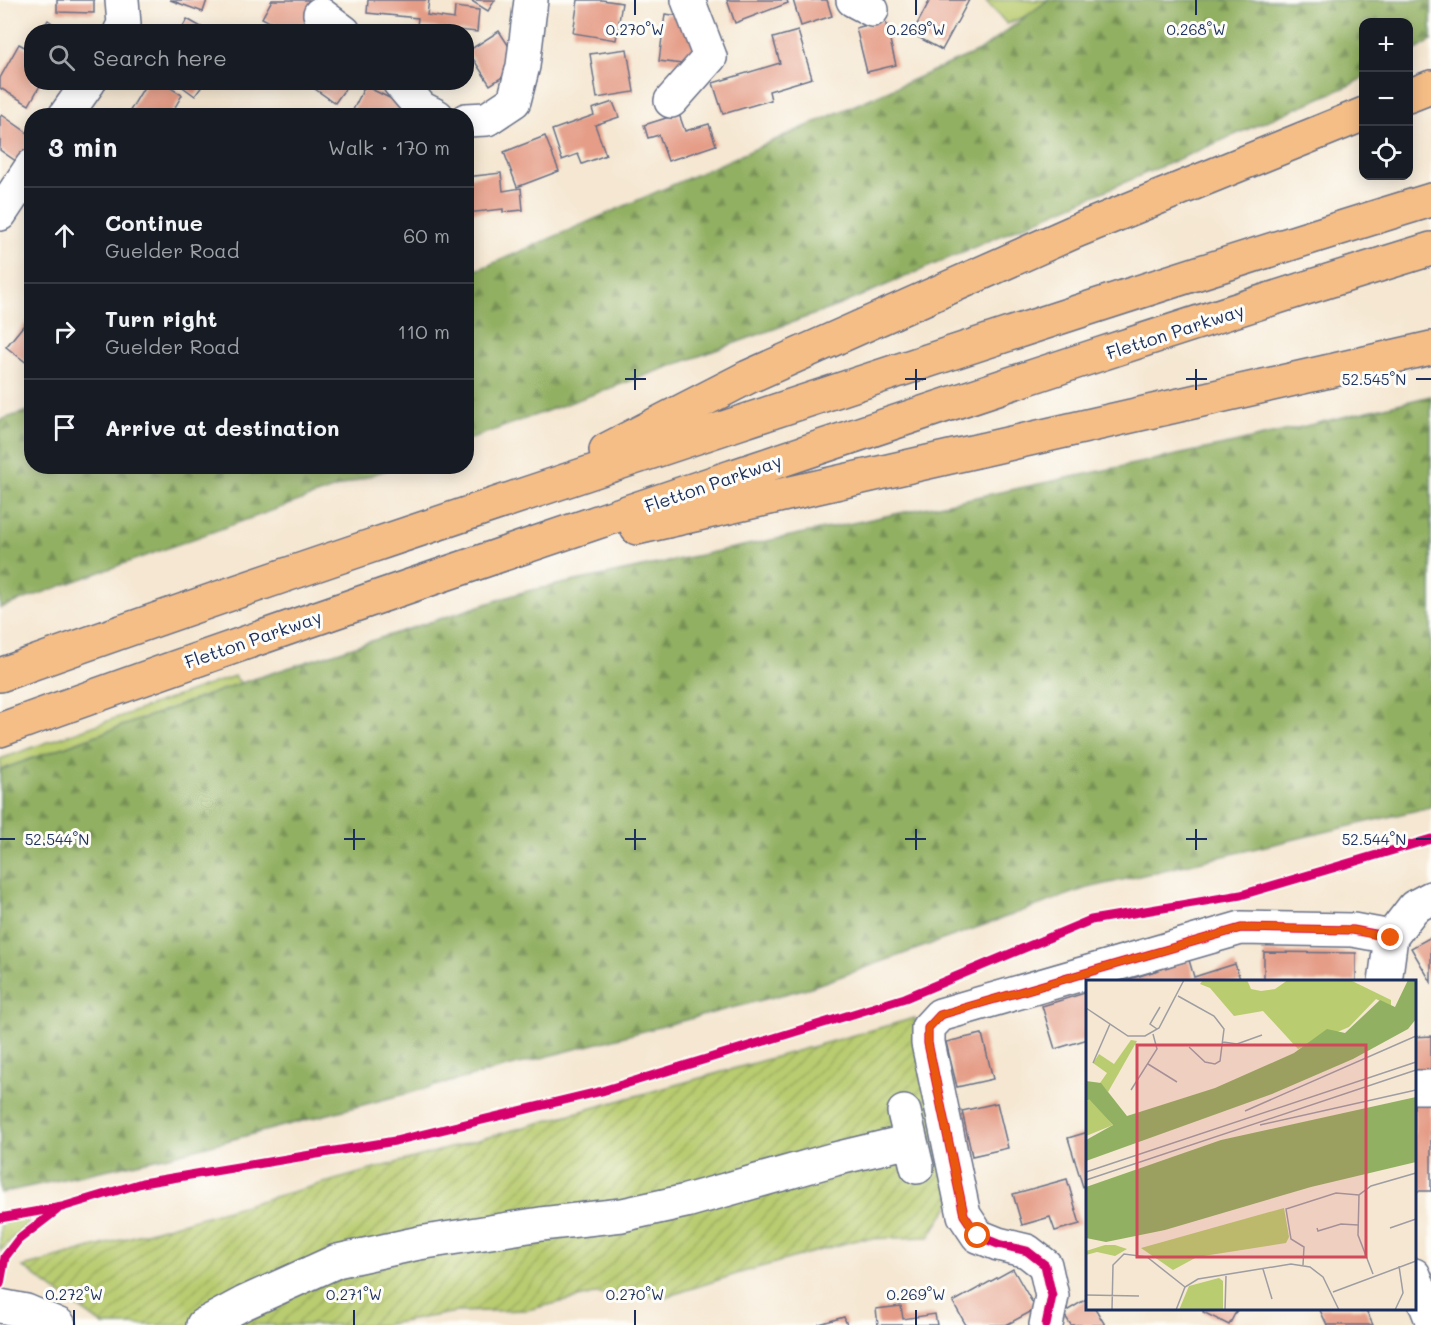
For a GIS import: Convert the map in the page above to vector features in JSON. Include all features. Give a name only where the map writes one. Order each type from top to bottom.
[{"type":"highway","points":[[1413,94],[1431,87]]},
{"type":"highway","points":[[514,498],[748,376],[1076,231],[1359,116]]},
{"type":"highway","points":[[0,675],[174,613],[514,498],[952,353],[1431,200]]},
{"type":"highway","name":"Fletton Parkway","points":[[0,730],[443,573],[962,399],[1431,249]]},
{"type":"highway","points":[[443,573],[1431,348]]},
{"type":"street","points":[[122,0],[124,24]]},
{"type":"street","points":[[474,120],[488,119],[514,100],[523,66],[531,0]]},
{"type":"street","points":[[671,101],[710,57],[688,0]]},
{"type":"street","points":[[71,108],[83,90]]},
{"type":"street","points":[[406,90],[421,108]]},
{"type":"street","points":[[0,214],[24,178]]},
{"type":"street","points":[[1385,980],[1391,938],[1414,907],[1431,898]]},
{"type":"street","points":[[1046,1325],[1052,1296],[1045,1265],[1027,1251],[978,1236],[964,1215],[928,1043],[928,1028],[940,1015],[1241,928],[1353,930],[1391,938]]},
{"type":"street","points":[[1416,1086],[1431,1087]]},
{"type":"street","points":[[203,1325],[244,1303],[337,1261],[419,1243],[541,1224],[622,1215],[686,1201],[910,1140]]},
{"type":"street","points":[[1416,1280],[1431,1318]]},
{"type":"street","points":[[0,1306],[26,1311],[59,1325]]},
{"type":"green space","points":[[985,0],[1065,0],[1007,24]]},
{"type":"green space","points":[[1048,0],[1431,0],[1431,41],[1413,52],[1413,18],[1359,18],[1359,80],[1348,86],[840,305],[474,437],[474,271],[981,50]]},
{"type":"green space","points":[[1431,396],[1431,807],[1084,889],[811,987],[169,1156],[0,1193],[0,770],[241,683],[523,592],[1234,443]]},
{"type":"green space","points":[[24,412],[24,474],[374,474],[0,608],[0,420]]},
{"type":"green space","points":[[234,676],[241,683],[0,770],[0,759]]},
{"type":"green space","points":[[915,1018],[952,1201],[929,1237],[860,1239],[746,1271],[665,1297],[595,1294],[527,1310],[456,1312],[383,1325],[103,1325],[23,1267]]},
{"type":"green space","points":[[27,1218],[29,1222],[0,1251],[0,1223]]},
{"type":"building","points":[[57,0],[94,0],[94,13],[57,12]]},
{"type":"building","points":[[170,0],[207,0],[203,12]]},
{"type":"building","points":[[272,0],[318,0],[305,24],[274,24],[262,18]]},
{"type":"building","points":[[368,0],[429,0],[427,15],[454,19],[455,7],[479,10],[477,32],[474,32],[474,24],[417,24],[418,18],[367,13]]},
{"type":"building","points":[[470,0],[495,0],[488,11]]},
{"type":"building","points":[[578,0],[622,3],[616,40],[573,33]]},
{"type":"building","points":[[727,0],[787,0],[788,3],[735,23]]},
{"type":"building","points":[[793,0],[827,0],[832,16],[801,26]]},
{"type":"building","points":[[930,0],[969,0],[942,50],[912,34]]},
{"type":"building","points":[[665,14],[696,18],[698,66],[659,61]]},
{"type":"building","points":[[187,19],[196,24],[184,24]]},
{"type":"building","points":[[885,20],[896,65],[867,72],[856,28]]},
{"type":"building","points":[[499,31],[521,65],[490,85],[474,60],[474,47]]},
{"type":"building","points":[[798,31],[812,78],[769,91],[771,100],[723,114],[713,83],[780,63],[773,38]]},
{"type":"building","points":[[19,44],[24,47],[24,90],[37,90],[29,105],[0,88],[0,78]]},
{"type":"building","points":[[627,49],[634,92],[597,98],[590,54]]},
{"type":"building","points":[[142,90],[174,90],[182,95],[175,108],[132,108]]},
{"type":"building","points":[[187,90],[199,90],[195,96]]},
{"type":"building","points":[[316,90],[344,90],[335,103]]},
{"type":"building","points":[[363,90],[373,90],[404,105],[403,108],[354,108]]},
{"type":"building","points":[[613,102],[619,117],[595,125],[606,155],[582,164],[578,154],[562,160],[552,130],[594,115],[592,109]]},
{"type":"building","points":[[679,114],[685,131],[709,124],[716,145],[668,161],[659,135],[648,138],[644,125]]},
{"type":"building","points":[[2,115],[24,130],[23,166],[0,150],[0,117]]},
{"type":"building","points":[[545,136],[559,171],[517,187],[504,152]]},
{"type":"building","points":[[501,173],[503,191],[521,188],[523,210],[503,212],[503,209],[474,212],[474,176]]},
{"type":"building","points":[[24,325],[24,361],[6,347]]},
{"type":"building","points":[[1431,937],[1431,982],[1411,948]]},
{"type":"building","points":[[1264,952],[1356,953],[1356,980],[1264,980]]},
{"type":"building","points":[[1189,960],[1194,977],[1235,964],[1240,980],[1127,980]]},
{"type":"building","points":[[1086,993],[1086,1040],[1055,1049],[1042,1006]]},
{"type":"building","points":[[982,1034],[993,1079],[957,1087],[946,1042]]},
{"type":"building","points":[[1431,1036],[1431,1081],[1416,1081],[1416,1037]]},
{"type":"building","points":[[1416,1102],[1431,1102],[1431,1191],[1416,1191]]},
{"type":"building","points":[[997,1103],[1008,1148],[972,1156],[962,1111]]},
{"type":"building","points":[[1086,1133],[1086,1186],[1083,1187],[1068,1138]]},
{"type":"building","points":[[1067,1179],[1080,1224],[1055,1231],[1050,1217],[1022,1225],[1013,1194]]},
{"type":"building","points":[[1013,1269],[1036,1309],[1006,1325],[966,1325],[953,1302]]},
{"type":"building","points":[[1086,1299],[1086,1310],[1096,1310],[1105,1325],[1071,1325],[1063,1313]]},
{"type":"building","points":[[901,1306],[903,1319],[935,1314],[937,1325],[878,1325],[876,1309]]},
{"type":"building","points":[[1204,1310],[1237,1310],[1229,1325],[1203,1312]]},
{"type":"building","points":[[1320,1310],[1366,1310],[1373,1325],[1327,1325]]},
{"type":"building","points":[[844,1317],[847,1325],[819,1325],[819,1324]]},
{"type":"cycle path","points":[[0,1218],[62,1207],[142,1183],[395,1141],[602,1091],[905,998],[1091,920],[1241,895],[1431,839]]},
{"type":"cycle path","points":[[1046,1325],[1052,1296],[1045,1265],[1027,1251],[978,1236],[964,1215],[928,1043],[928,1028],[940,1015],[1241,928],[1353,930],[1391,937]]},
{"type":"cycle path","points":[[0,1284],[5,1257],[18,1240],[57,1210]]},
{"type":"route","points":[[978,1236],[964,1215],[928,1043],[928,1028],[940,1015],[1241,928],[1353,930],[1391,938]]}]
